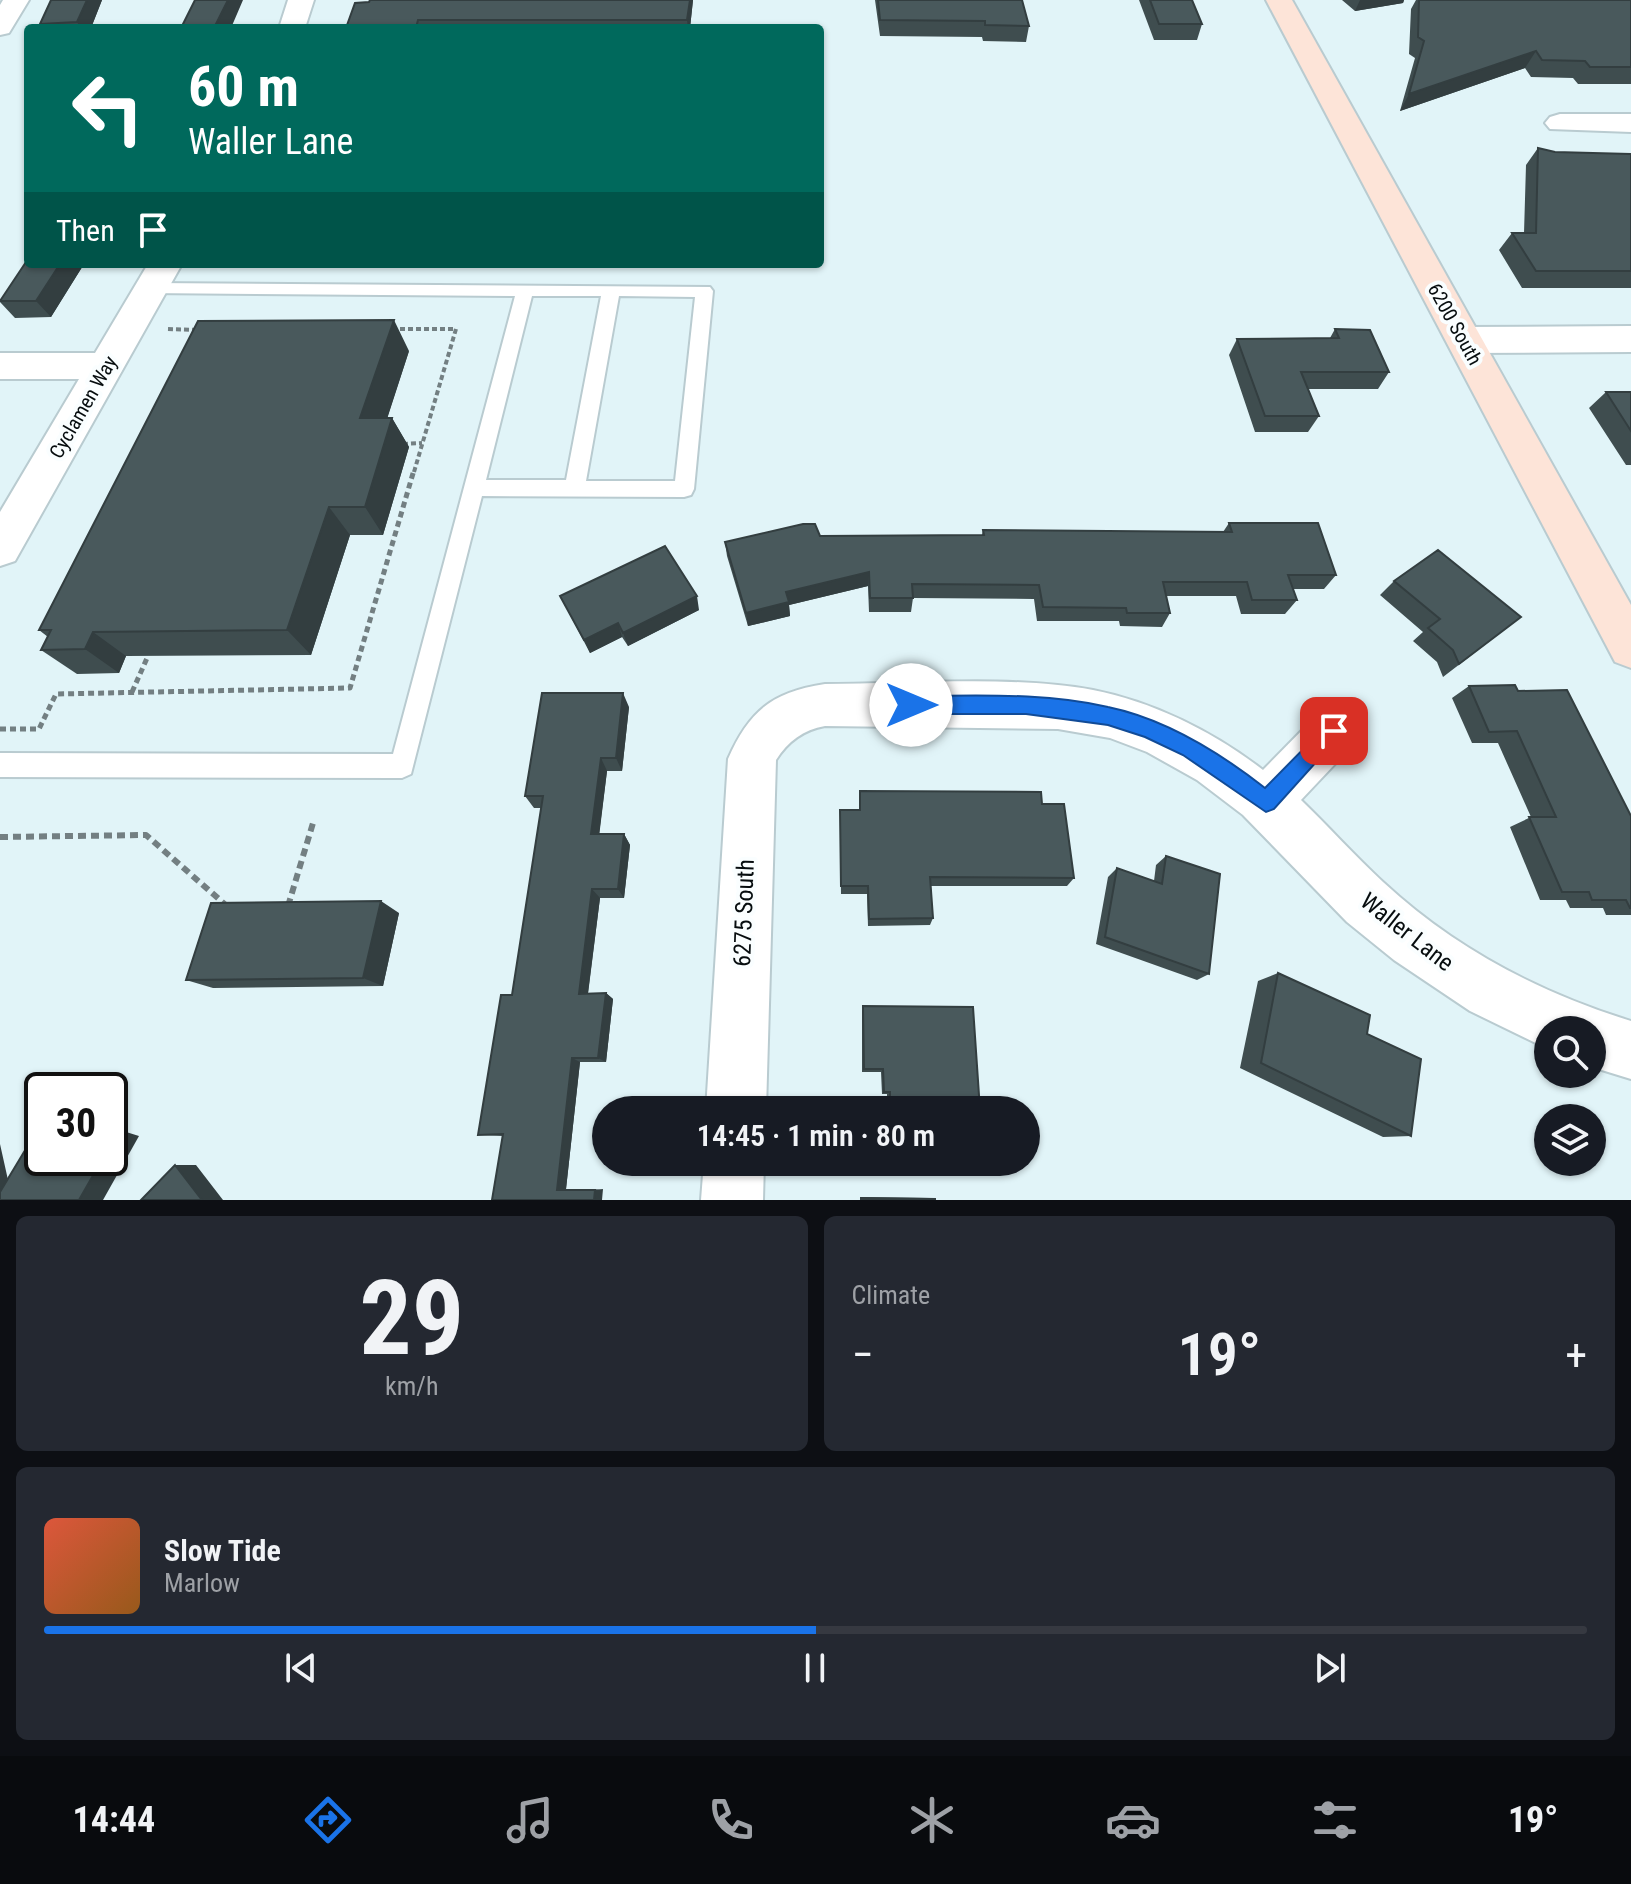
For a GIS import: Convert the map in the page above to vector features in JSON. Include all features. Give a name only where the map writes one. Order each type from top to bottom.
[{"type":"main road","name":"6200 South","points":[[1279,0],[1631,648]]},
{"type":"street","points":[[0,27],[16,0]]},
{"type":"street","points":[[294,24],[305,0]]},
{"type":"street","points":[[1560,123],[1631,123]]},
{"type":"street","name":"Cyclamen Way","points":[[0,549],[158,277]]},
{"type":"street","points":[[1464,340],[1631,339]]},
{"type":"street","points":[[0,366],[106,366]]},
{"type":"street","name":"Waller Lane","points":[[775,724],[799,710],[825,705],[1026,705],[1067,708],[1108,716],[1177,742],[1229,773],[1266,802],[1395,928],[1476,983],[1543,1016]]},
{"type":"street","name":"6275 South","points":[[737,1096],[750,775],[758,746],[775,724]]},
{"type":"street","points":[[1266,802],[1334,731]]},
{"type":"street","points":[[1606,1042],[1631,1050]]},
{"type":"street","points":[[732,1200],[733,1176]]},
{"type":"lane","points":[[158,277],[525,291],[704,291],[684,489],[474,488]]},
{"type":"lane","points":[[575,488],[611,290]]},
{"type":"lane","points":[[0,765],[402,766],[525,291]]},
{"type":"path","points":[[167,329],[213,330]]},
{"type":"path","points":[[0,729],[39,729],[56,694],[350,688],[456,329],[387,329]]},
{"type":"path","points":[[392,444],[422,443]]},
{"type":"path","points":[[132,692],[148,656]]},
{"type":"path","points":[[287,913],[313,823]]},
{"type":"path","points":[[0,837],[146,835],[236,914]]},
{"type":"building","points":[[51,0],[87,0],[77,22],[40,24]]},
{"type":"building","points":[[195,0],[228,0],[216,24],[183,24]]},
{"type":"building","points":[[690,0],[687,20],[418,20],[417,24],[347,24],[355,3]]},
{"type":"building","points":[[878,0],[1022,0],[1029,26],[985,25],[985,21],[880,20]]},
{"type":"building","points":[[1150,0],[1192,0],[1202,24],[1159,24]]},
{"type":"building","points":[[1419,0],[1631,0],[1631,67],[1590,67],[1585,61],[1542,60],[1536,51],[1409,94],[1424,41],[1418,37]]},
{"type":"building","points":[[1538,148],[1555,152],[1631,154],[1631,271],[1536,271],[1512,233],[1536,233]]},
{"type":"building","points":[[24,265],[24,268],[57,268],[36,301],[0,301]]},
{"type":"building","points":[[394,320],[360,418],[392,418],[365,507],[329,507],[287,630],[93,632],[85,649],[41,650],[51,630],[39,630],[198,321]]},
{"type":"building","points":[[1335,329],[1370,330],[1389,372],[1301,372],[1319,416],[1265,416],[1237,339],[1339,338]]},
{"type":"building","points":[[1606,392],[1631,392],[1631,431]]},
{"type":"building","points":[[1229,523],[1318,523],[1336,575],[1288,575],[1297,600],[1252,600],[1247,582],[1163,582],[1170,613],[1127,613],[1126,608],[1043,607],[1039,585],[912,584],[913,598],[870,598],[869,572],[786,592],[789,602],[746,613],[725,542],[803,524],[815,524],[820,536],[984,535],[983,530],[1232,532]]},
{"type":"building","points":[[665,546],[697,596],[623,633],[618,623],[584,640],[560,596]]},
{"type":"building","points":[[1438,550],[1521,617],[1459,664],[1453,650],[1428,628],[1440,619],[1394,581]]},
{"type":"building","points":[[1515,685],[1518,691],[1567,690],[1631,816],[1631,908],[1626,900],[1592,900],[1589,892],[1562,892],[1529,817],[1556,817],[1517,731],[1489,732],[1469,686]]},
{"type":"building","points":[[542,693],[623,693],[616,758],[601,758],[591,834],[624,834],[618,889],[592,889],[579,994],[606,993],[598,1058],[572,1058],[557,1190],[595,1190],[594,1200],[492,1200],[503,1134],[478,1135],[501,995],[512,995],[543,796],[525,796]]},
{"type":"building","points":[[860,791],[1041,792],[1042,804],[1064,804],[1074,878],[930,877],[933,918],[869,919],[868,886],[841,886],[840,810],[860,810]]},
{"type":"building","points":[[1166,856],[1220,874],[1209,974],[1105,937],[1117,868],[1162,884]]},
{"type":"building","points":[[381,901],[363,978],[186,980],[211,903]]},
{"type":"building","points":[[1278,973],[1370,1015],[1367,1034],[1421,1059],[1411,1136],[1261,1063]]},
{"type":"building","points":[[863,1006],[973,1007],[979,1096],[890,1096],[890,1092],[884,1092],[883,1069],[864,1069]]},
{"type":"building","points":[[24,1152],[24,1176],[93,1176],[79,1200],[0,1200],[0,1192]]},
{"type":"building","points":[[175,1165],[202,1200],[141,1200]]},
{"type":"building","points":[[935,1199],[935,1200],[861,1200]]},
{"type":"route","points":[[911,705],[1026,705],[1067,708],[1108,716],[1150,729],[1190,748],[1266,802],[1334,731]]}]
